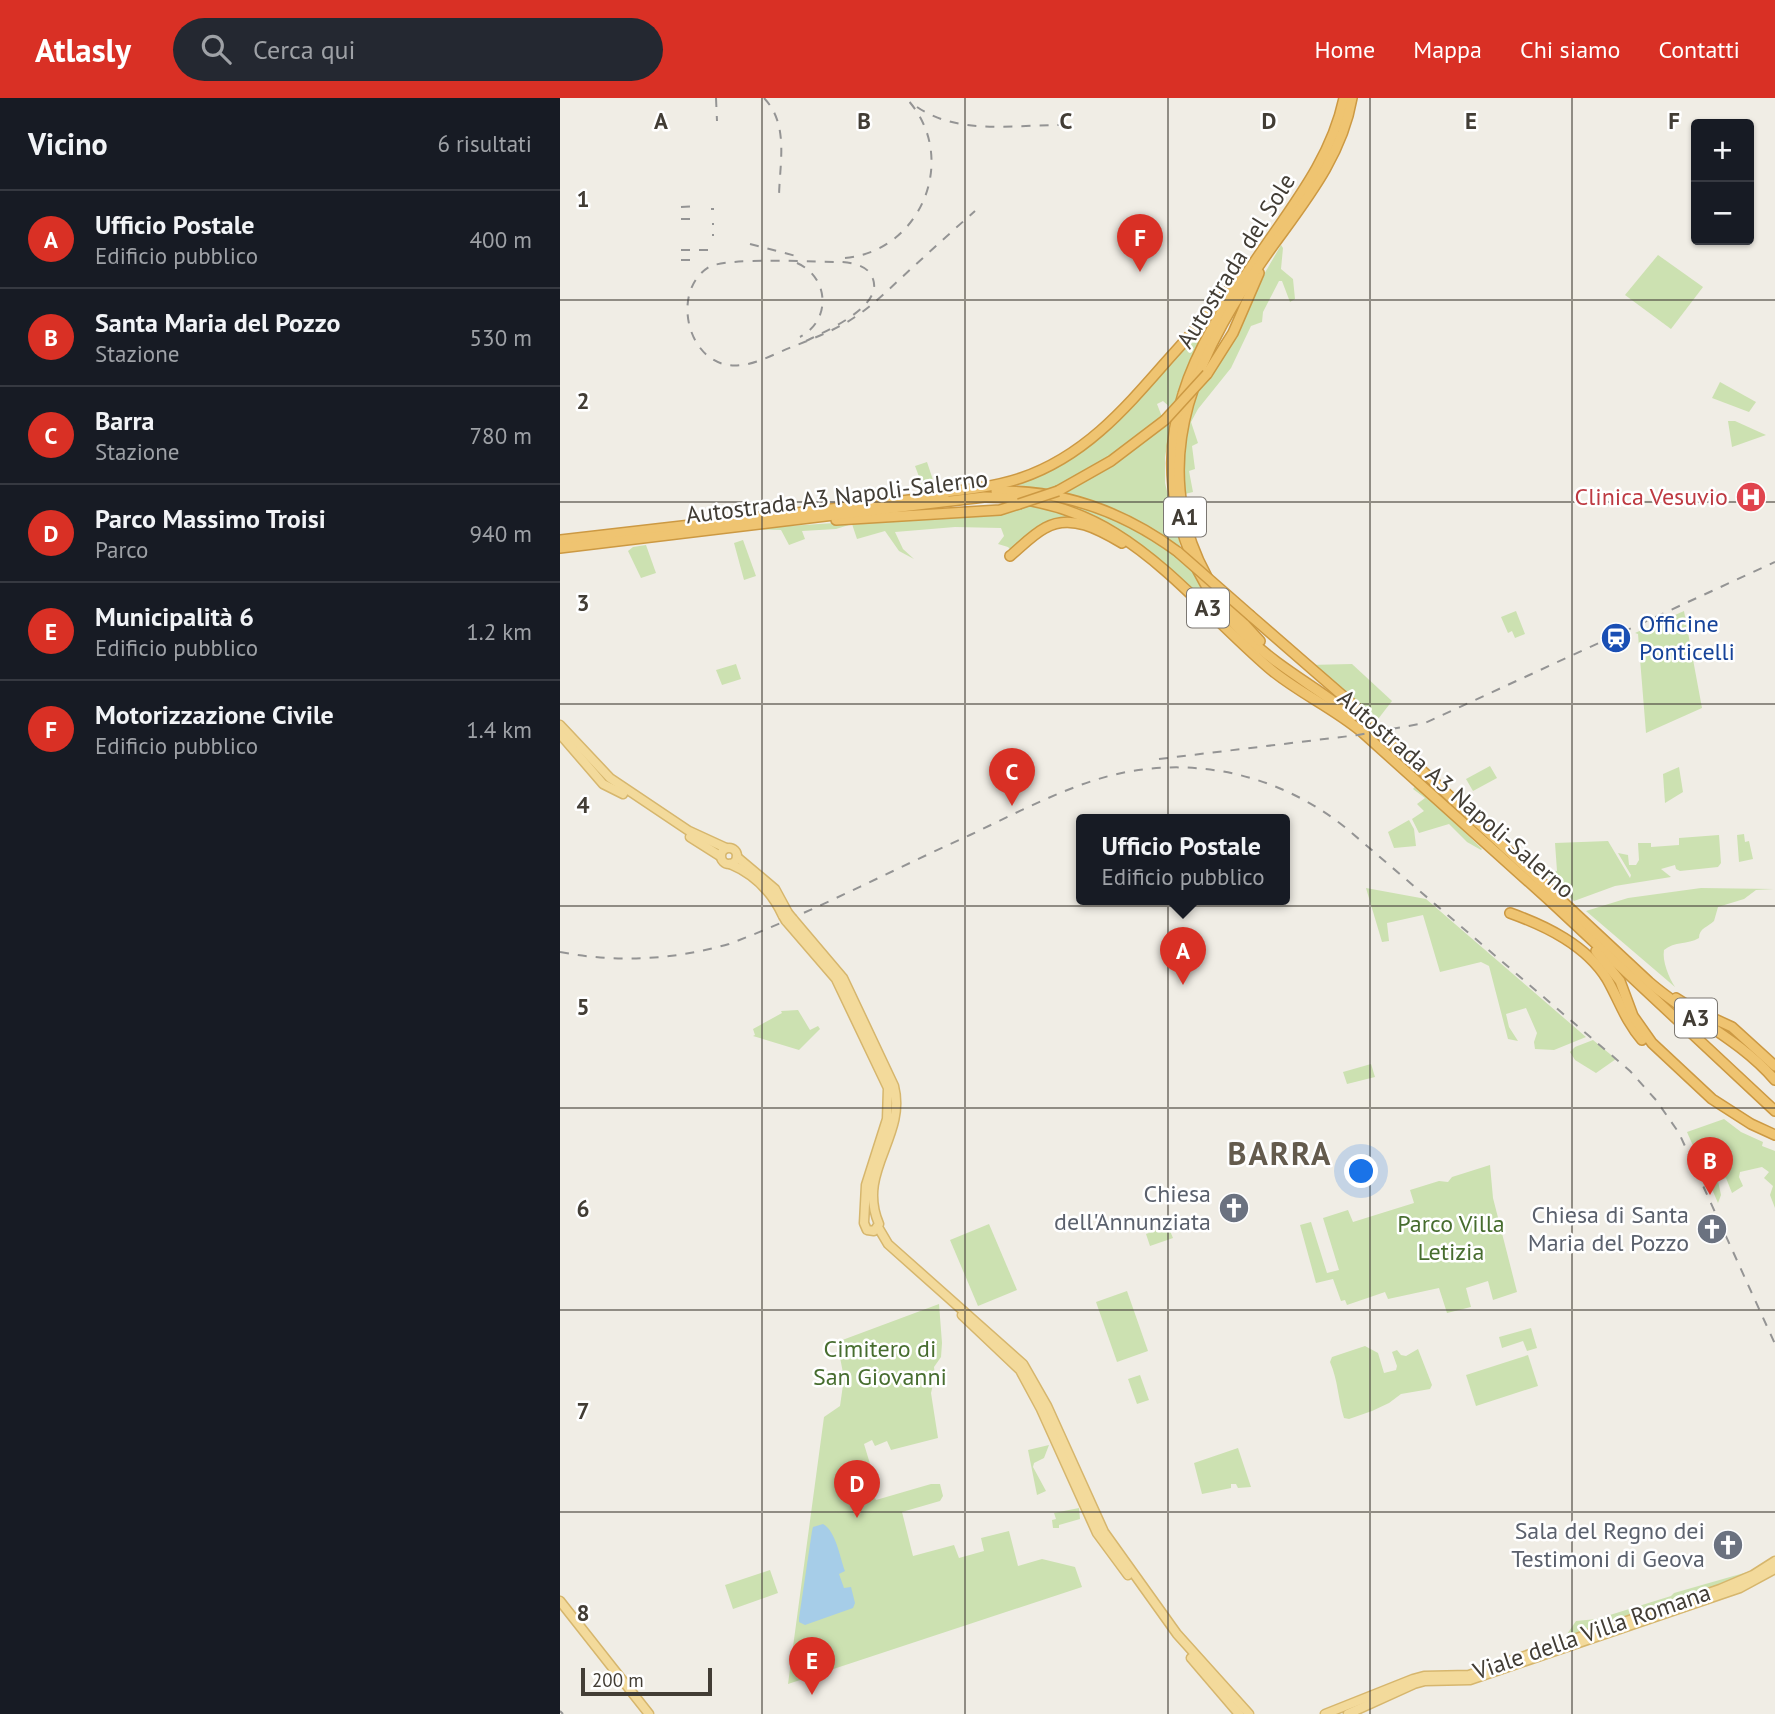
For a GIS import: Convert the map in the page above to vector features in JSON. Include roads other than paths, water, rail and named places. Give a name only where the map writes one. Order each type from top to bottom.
[{"type":"highway","name":"Autostrada del Sole","points":[[1286,221],[1329,147],[1344,98]]},
{"type":"highway","name":"Autostrada del Sole","points":[[1286,221],[1338,149],[1349,117],[1352,98]]},
{"type":"highway","points":[[894,500],[1022,478],[1060,461],[1091,441],[1119,416],[1269,246],[1286,221]]},
{"type":"highway","name":"Autostrada del Sole","points":[[1269,246],[1223,324],[1185,409],[1179,450],[1184,514],[1206,573],[1228,607],[1268,649],[1376,729]]},
{"type":"highway","name":"Autostrada del Sole","points":[[1269,246],[1203,346],[1190,373],[1177,413],[1171,473],[1177,514],[1185,542],[1206,585],[1245,634],[1269,656],[1357,720],[1443,799],[1470,828]]},
{"type":"highway","points":[[771,522],[1000,510],[1058,491],[1111,461],[1165,419],[1207,374],[1233,333],[1269,246]]},
{"type":"highway","name":"Autostrada A3 Napoli-Salerno","points":[[560,538],[994,491],[1050,494],[1084,502],[1119,516],[1157,536],[1178,551],[1358,710],[1560,898],[1578,921],[1775,1111]]},
{"type":"highway","name":"Autostrada A3 Napoli-Salerno","points":[[560,548],[985,497],[1020,498],[1075,512],[1114,532],[1178,581],[1276,674],[1348,720],[1549,900],[1619,954],[1676,1005],[1736,1045],[1775,1080]]},
{"type":"highway","points":[[1010,555],[1046,527],[1063,522],[1087,526],[1133,550],[1217,618]]},
{"type":"highway","points":[[1510,913],[1549,928],[1584,953],[1603,974],[1631,1020]]},
{"type":"highway","name":"A3","points":[[1578,921],[1620,981],[1631,1020],[1646,1037],[1682,1074],[1725,1109],[1775,1135]]},
{"type":"highway","points":[[1619,954],[1688,1006],[1732,1027],[1775,1066]]},
{"type":"main road","points":[[560,725],[610,778],[689,831],[734,849],[737,857],[775,889],[788,917]]},
{"type":"main road","points":[[560,734],[603,784],[618,790],[720,856],[723,862],[740,868],[761,884],[823,959],[863,1026],[894,1086],[897,1105],[895,1119],[873,1184],[872,1204],[877,1223],[888,1244],[1023,1364],[1047,1406],[1100,1533]]},
{"type":"main road","points":[[720,856],[726,848]]},
{"type":"main road","points":[[730,864],[737,857]]},
{"type":"main road","points":[[823,959],[842,976],[860,1013],[863,1026]]},
{"type":"main road","points":[[876,1054],[888,1088],[889,1109],[868,1178],[865,1228],[1020,1370],[1100,1533],[1171,1630],[1239,1714]]},
{"type":"main road","points":[[864,1222],[870,1217],[877,1223]]},
{"type":"main road","points":[[869,1231],[874,1231],[877,1223]]},
{"type":"main road","name":"Viale della Villa Romana","points":[[1736,1586],[1775,1561]]},
{"type":"main road","name":"Viale della Villa Romana","points":[[1325,1714],[1348,1711],[1401,1687],[1425,1681],[1470,1680],[1736,1586],[1775,1569]]},
{"type":"main road","points":[[560,1601],[649,1714]]},
{"type":"main road","points":[[1171,1630],[1249,1714]]},
{"type":"water","points":[[823,1524],[831,1532],[845,1571],[839,1574],[844,1588],[851,1587],[855,1603],[853,1608],[805,1625],[799,1622],[799,1618],[812,1531],[813,1527]]},
{"type":"railway","points":[[716,98],[717,121]]},
{"type":"railway","points":[[764,98],[772,109],[780,133],[779,199]]},
{"type":"railway","points":[[845,258],[872,251],[895,238],[913,219],[925,197],[931,172],[930,146],[922,121],[906,98]]},
{"type":"railway","points":[[917,107],[933,116],[968,125],[1059,125]]},
{"type":"railway","points":[[681,207],[696,206]]},
{"type":"railway","points":[[806,341],[851,317],[870,299],[874,289],[873,279],[865,268],[842,262],[734,262],[709,267],[696,279],[689,294],[687,311],[697,344],[709,357],[724,364],[748,364],[825,334],[855,317],[879,299],[975,211]]},
{"type":"railway","points":[[681,219],[696,219]]},
{"type":"railway","points":[[750,244],[796,256]]},
{"type":"railway","points":[[681,250],[712,250]]},
{"type":"railway","points":[[681,260],[696,260]]},
{"type":"railway","points":[[797,263],[815,278],[822,299],[818,320],[800,337]]},
{"type":"railway","points":[[1159,759],[1358,735],[1425,723],[1775,562]]},
{"type":"railway","points":[[560,952],[624,959],[687,954],[729,944],[820,905],[1045,799],[1125,772],[1192,768],[1257,780],[1318,808],[1346,828],[1630,1071],[1656,1100],[1679,1133],[1775,1344]]},
{"type":"railway","points":[[560,1711],[563,1714]]},
{"type":"place","name":"Motorizzazione Civile","points":[[1140,272]]},
{"type":"place","name":"Clinica Vesuvio","points":[[1751,497]]},
{"type":"place","name":"Officine Ponticelli","points":[[1616,638]]},
{"type":"place","name":"Barra","points":[[1012,806]]},
{"type":"place","name":"Ufficio Postale","points":[[1183,985]]},
{"type":"place","name":"Santa Maria del Pozzo","points":[[1710,1195]]},
{"type":"place","name":"Chiesa dell'Annunziata","points":[[1234,1208]]},
{"type":"place","name":"Chiesa di Santa Maria del Pozzo","points":[[1712,1229]]},
{"type":"place","name":"Parco Massimo Troisi","points":[[857,1518]]},
{"type":"place","name":"Sala del Regno dei Testimoni di Geova","points":[[1728,1545]]},
{"type":"place","name":"Municipalità 6","points":[[812,1695]]},
{"type":"district","name":"BARRA","points":[[1280,1154]]},
{"type":"park label","name":"Parco Villa Letizia","points":[[1451,1238]]},
{"type":"park label","name":"Cimitero di San Giovanni","points":[[880,1363]]}]
